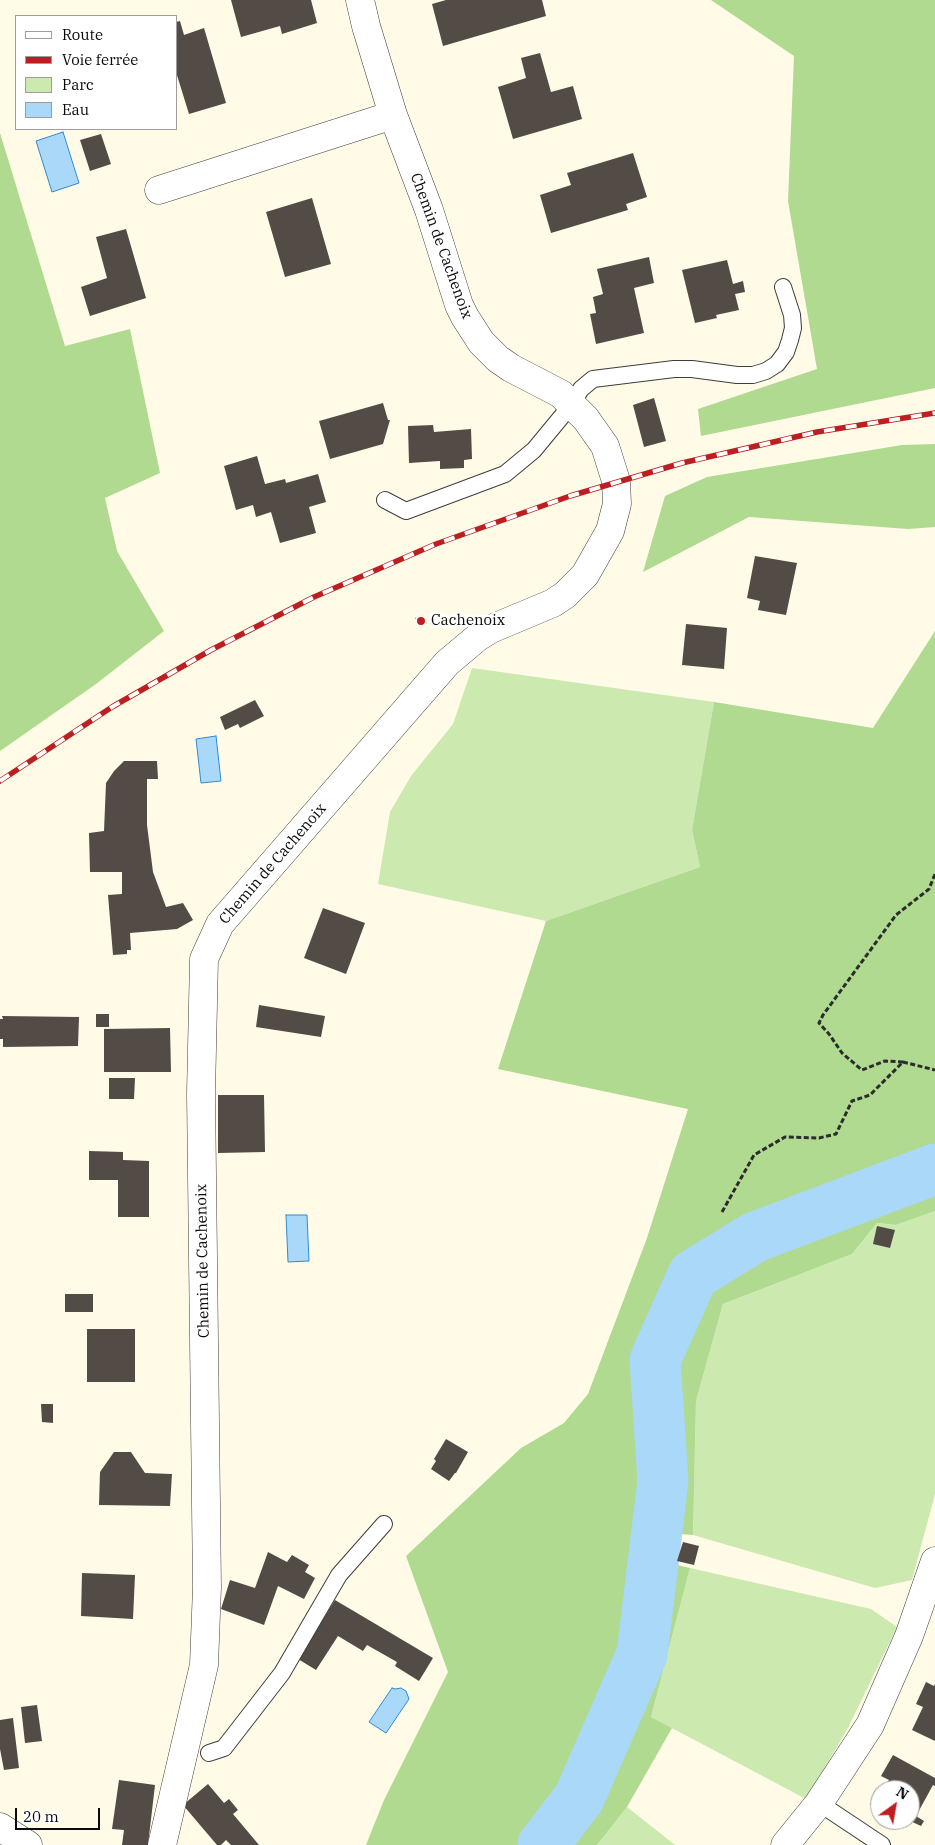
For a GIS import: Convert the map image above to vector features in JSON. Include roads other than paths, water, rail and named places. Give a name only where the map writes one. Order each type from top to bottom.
[{"type":"street","name":"Chemin de Cachenoix","points":[[162,1845],[204,1664],[207,1587],[201,1093],[204,958],[220,924],[448,663],[478,637],[492,629],[554,603],[576,585],[591,567],[610,531],[617,504],[618,493],[614,473],[605,446],[586,419],[572,404],[551,388],[511,368],[498,359],[473,331],[459,305],[429,210],[394,115],[366,26],[360,0]]},
{"type":"street","points":[[159,190],[394,115]]},
{"type":"street","points":[[785,1845],[819,1803],[870,1725],[909,1636],[934,1566]]},
{"type":"street","points":[[0,1827],[28,1845]]},
{"type":"lane","points":[[385,500],[406,511],[505,474],[534,450],[572,404],[581,389],[593,379],[674,369],[692,369],[737,375],[753,375],[766,371],[777,364],[786,352],[792,334],[792,315],[783,287]]},
{"type":"lane","points":[[209,1753],[224,1748],[230,1741],[282,1672],[339,1575],[384,1524]]},
{"type":"lane","points":[[819,1803],[882,1845]]},
{"type":"water","points":[[63,132],[79,183],[52,192],[36,141]]},
{"type":"water","points":[[216,736],[221,781],[201,783],[196,739]]},
{"type":"water","points":[[286,1215],[307,1215],[309,1261],[288,1262]]},
{"type":"water","points":[[392,1688],[401,1688],[406,1691],[409,1699],[386,1733],[369,1722]]},
{"type":"waterway","points":[[543,1845],[579,1798],[642,1654],[663,1481],[655,1360],[693,1275],[755,1237],[935,1169]]},
{"type":"railway","points":[[0,781],[112,707],[211,650],[314,597],[436,544],[570,496],[682,463],[817,432],[935,413]]},
{"type":"place","name":"Cachenoix","points":[[421,621]]}]
